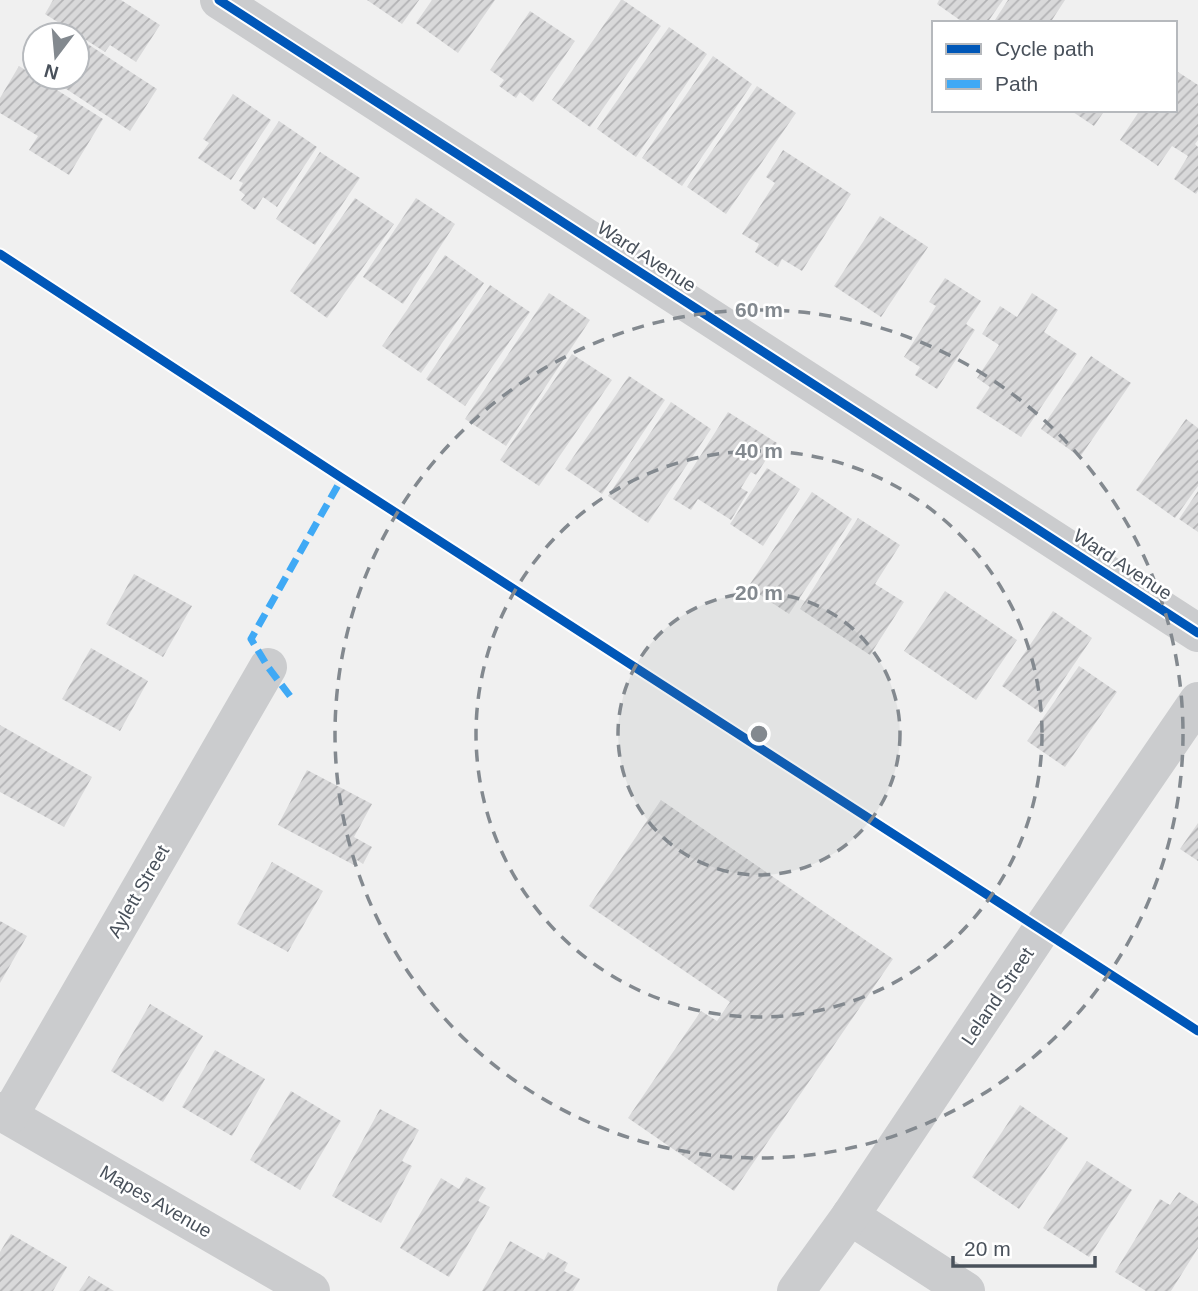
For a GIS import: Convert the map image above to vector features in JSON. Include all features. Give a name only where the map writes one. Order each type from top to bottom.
[{"type":"street","name":"Ward Avenue","points":[[219,0],[1198,633]]},
{"type":"street","name":"Aylett Street","points":[[4,1113],[268,667]]},
{"type":"street","name":"Leland Street","points":[[796,1291],[850,1216],[1198,701]]},
{"type":"street","name":"Mapes Avenue","points":[[4,1113],[311,1291]]},
{"type":"street","points":[[850,1216],[966,1291]]},
{"type":"building","points":[[53,0],[121,0],[160,25],[136,62],[110,45],[105,52],[91,43],[91,21],[56,21],[45,14]]},
{"type":"building","points":[[367,0],[419,0],[402,24]]},
{"type":"building","points":[[432,0],[495,0],[458,53],[416,23]]},
{"type":"building","points":[[621,0],[661,26],[590,127],[552,100]]},
{"type":"building","points":[[939,0],[1003,0],[988,21],[961,21],[937,4]]},
{"type":"building","points":[[1008,0],[1065,0],[1051,21],[994,21]]},
{"type":"building","points":[[530,11],[575,41],[533,102],[520,92],[516,98],[499,86],[504,80],[490,70]]},
{"type":"building","points":[[669,27],[707,54],[636,157],[597,129]]},
{"type":"building","points":[[91,46],[157,89],[130,131],[69,91],[91,91]]},
{"type":"building","points":[[713,56],[752,84],[682,186],[642,158]]},
{"type":"building","points":[[19,66],[21,91],[59,91],[103,119],[69,175],[29,150],[38,136],[0,113],[0,98]]},
{"type":"building","points":[[1177,71],[1198,85],[1196,194],[1174,179],[1188,156],[1172,146],[1158,166],[1120,140],[1139,112],[1177,112]]},
{"type":"building","points":[[757,86],[796,113],[726,214],[687,187]]},
{"type":"building","points":[[233,94],[271,120],[231,180],[198,158],[209,143],[203,139]]},
{"type":"building","points":[[1073,112],[1104,112],[1094,126]]},
{"type":"building","points":[[279,121],[317,147],[277,207],[263,197],[255,210],[241,200],[245,195],[239,190],[243,183],[239,181]]},
{"type":"building","points":[[783,150],[851,194],[802,271],[782,259],[778,267],[755,252],[759,244],[742,234],[775,183],[766,177]]},
{"type":"building","points":[[320,152],[360,178],[315,245],[276,219]]},
{"type":"building","points":[[355,198],[394,224],[327,318],[290,291]]},
{"type":"building","points":[[416,198],[455,224],[403,304],[363,277]]},
{"type":"building","points":[[880,216],[928,247],[881,317],[834,286]]},
{"type":"building","points":[[445,255],[484,283],[421,373],[382,346]]},
{"type":"building","points":[[945,278],[981,301],[966,324],[975,330],[937,389],[915,375],[920,367],[904,357],[936,306],[929,302]]},
{"type":"building","points":[[490,285],[530,312],[465,406],[426,379]]},
{"type":"building","points":[[549,293],[590,320],[506,446],[465,419]]},
{"type":"building","points":[[1032,293],[1058,310],[1044,332],[1077,354],[1021,437],[976,408],[990,387],[977,378],[999,345],[982,334],[1000,306],[1017,317]]},
{"type":"building","points":[[572,354],[612,380],[539,486],[500,460]]},
{"type":"building","points":[[1091,356],[1131,383],[1080,457],[1041,429]]},
{"type":"building","points":[[629,376],[665,400],[602,494],[565,469]]},
{"type":"building","points":[[671,402],[711,429],[648,523],[608,496]]},
{"type":"building","points":[[728,412],[777,443],[756,475],[751,472],[741,488],[748,492],[731,520],[698,499],[691,510],[673,499]]},
{"type":"building","points":[[1186,419],[1198,428],[1198,486],[1175,518],[1136,490]]},
{"type":"building","points":[[767,468],[800,489],[763,546],[730,524]]},
{"type":"building","points":[[1198,491],[1198,532],[1179,519]]},
{"type":"building","points":[[812,492],[852,519],[789,614],[748,587]]},
{"type":"building","points":[[858,518],[900,545],[875,584],[904,602],[870,655],[800,609]]},
{"type":"building","points":[[134,574],[192,606],[163,657],[106,624]]},
{"type":"building","points":[[945,591],[1017,640],[976,700],[904,651]]},
{"type":"building","points":[[1053,611],[1092,638],[1041,713],[1002,686]]},
{"type":"building","points":[[91,648],[148,681],[120,731],[62,699]]},
{"type":"building","points":[[1079,666],[1117,692],[1065,767],[1027,741]]},
{"type":"building","points":[[0,725],[92,777],[64,827],[0,792]]},
{"type":"building","points":[[307,770],[372,804],[354,837],[372,847],[363,864],[357,860],[354,865],[278,825]]},
{"type":"building","points":[[661,800],[893,959],[734,1191],[628,1118],[701,1011],[717,1021],[730,1002],[589,906]]},
{"type":"building","points":[[1198,823],[1198,861],[1180,849]]},
{"type":"building","points":[[272,862],[323,891],[288,952],[237,924]]},
{"type":"building","points":[[0,921],[27,936],[0,983]]},
{"type":"building","points":[[150,1004],[203,1036],[163,1102],[111,1071]]},
{"type":"building","points":[[215,1050],[265,1079],[232,1136],[182,1107]]},
{"type":"building","points":[[291,1091],[341,1121],[300,1190],[250,1160]]},
{"type":"building","points":[[1020,1105],[1068,1138],[1019,1209],[972,1177]]},
{"type":"building","points":[[380,1109],[419,1130],[402,1161],[412,1166],[381,1223],[332,1196]]},
{"type":"building","points":[[1087,1161],[1132,1190],[1089,1257],[1043,1228]]},
{"type":"building","points":[[466,1177],[486,1188],[478,1201],[490,1207],[449,1277],[400,1248],[441,1178],[459,1189]]},
{"type":"building","points":[[1179,1192],[1198,1204],[1198,1248],[1171,1291],[1146,1291],[1115,1272],[1160,1199],[1170,1205]]},
{"type":"building","points":[[11,1234],[67,1267],[53,1291],[0,1291],[0,1252]]},
{"type":"building","points":[[510,1241],[544,1260],[548,1252],[568,1263],[564,1271],[580,1279],[573,1291],[482,1291]]},
{"type":"building","points":[[89,1276],[114,1291],[79,1291]]},
{"type":"marked path","points":[[290,696],[251,639],[342,478]]},
{"type":"cycle path","points":[[219,0],[1198,633]]},
{"type":"cycle path","points":[[0,254],[1198,1031]]}]
